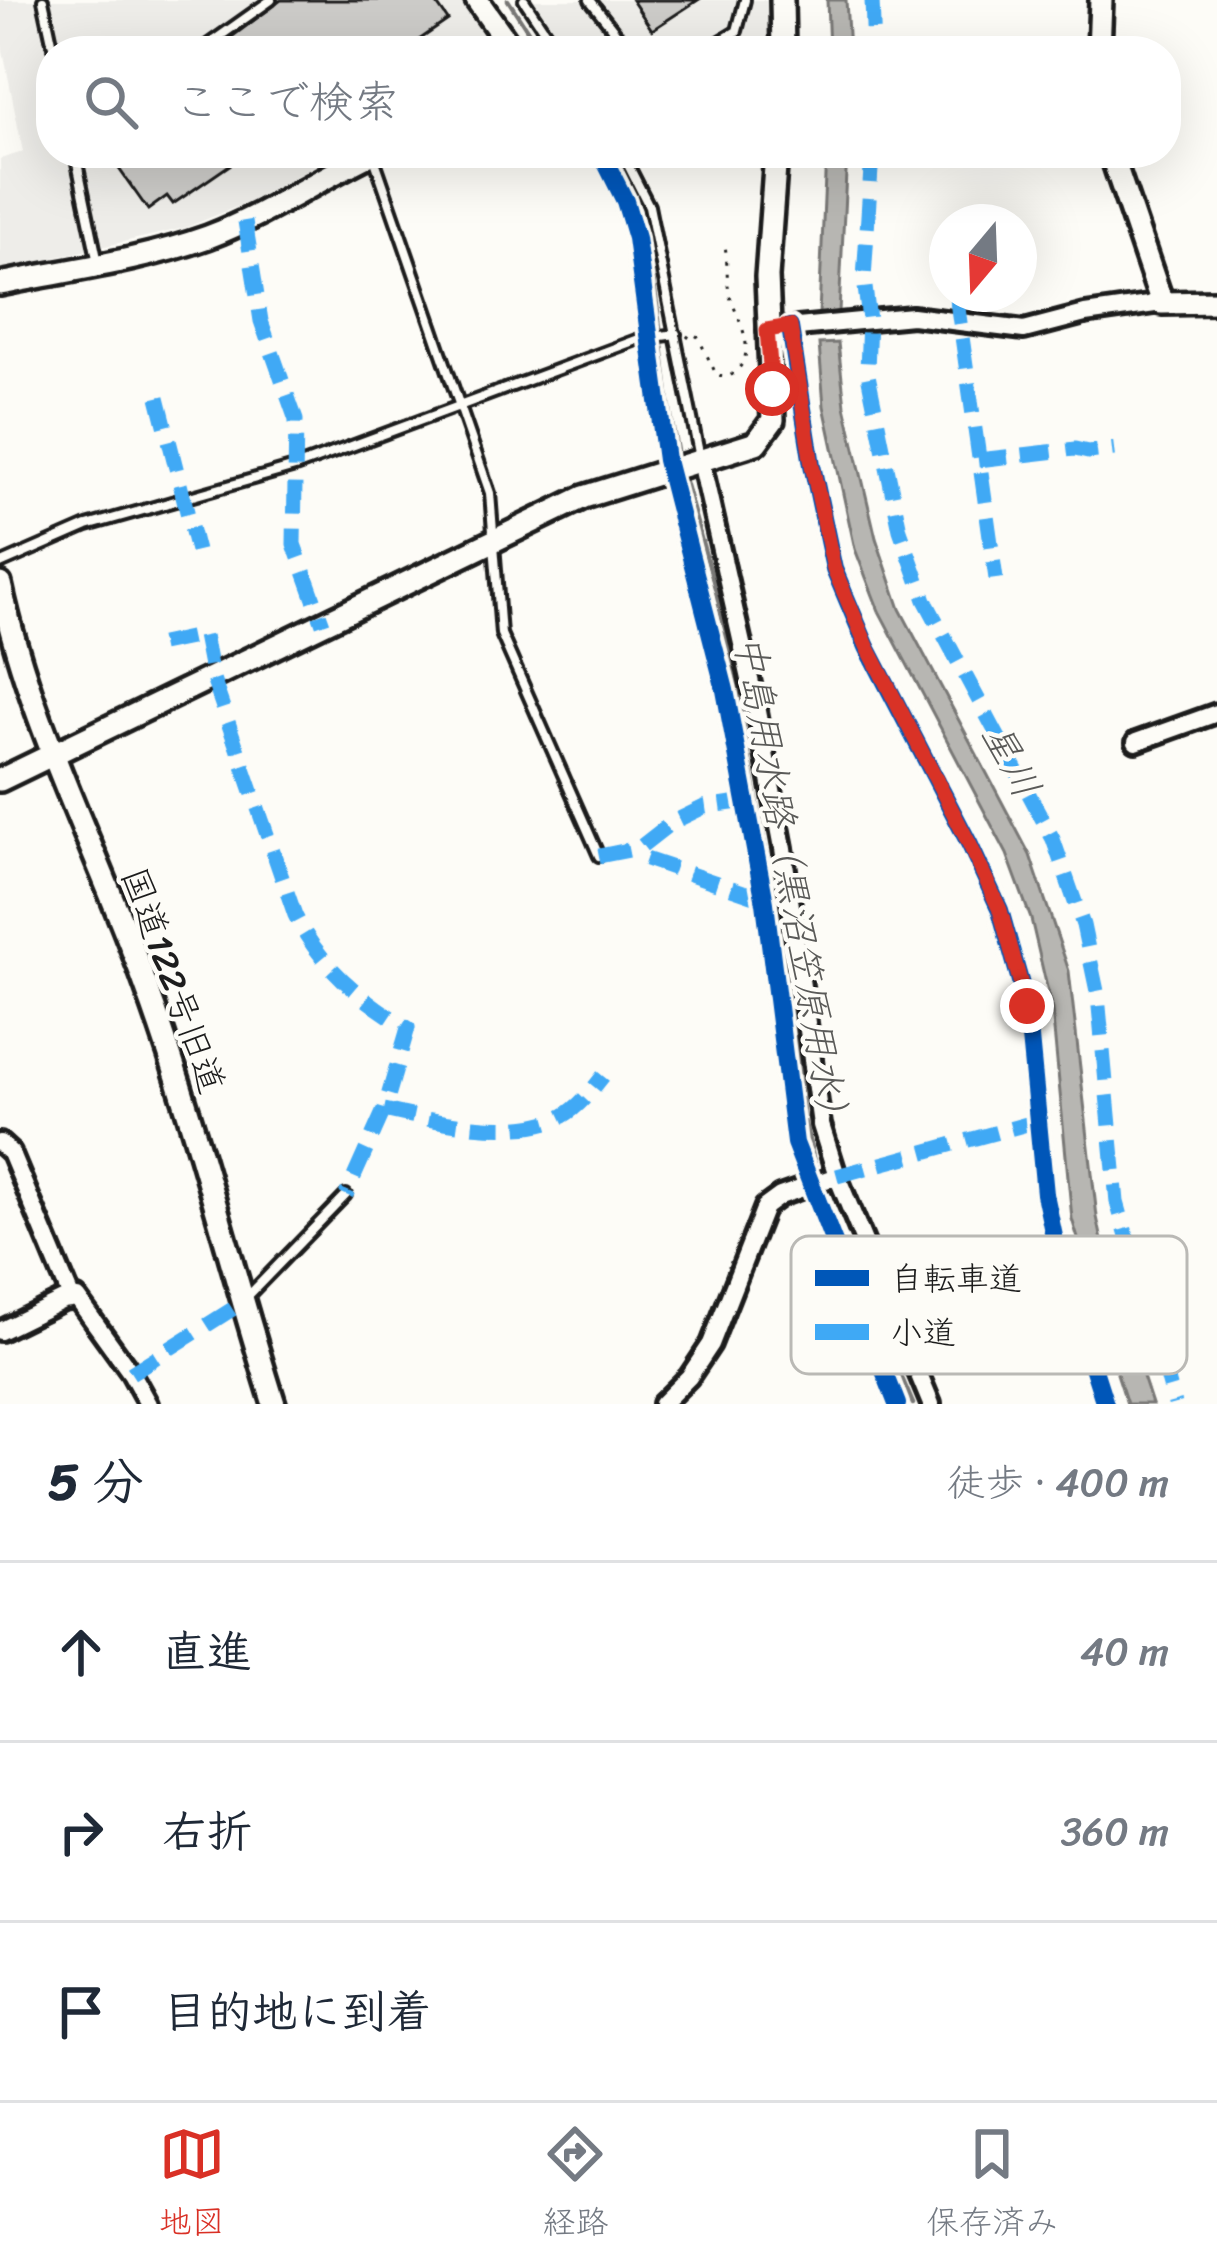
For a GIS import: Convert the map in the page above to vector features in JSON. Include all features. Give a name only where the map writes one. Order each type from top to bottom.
[{"type":"street","points":[[477,0],[502,36]]},
{"type":"street","points":[[782,0],[783,36]]},
{"type":"street","points":[[1100,36],[1103,0]]},
{"type":"street","points":[[0,284],[166,250],[220,232],[346,168]]},
{"type":"street","points":[[0,781],[584,497],[756,443],[773,420],[767,330],[775,168]]},
{"type":"street","points":[[1116,168],[1162,302]]},
{"type":"street","points":[[767,330],[912,316],[1024,330],[1162,302],[1217,302]]},
{"type":"street","points":[[688,464],[756,706],[795,917],[817,1106],[832,1177],[858,1236]]},
{"type":"street","name":"国道122号旧道","points":[[0,584],[22,669],[52,754],[161,1027],[274,1404]]},
{"type":"street","points":[[1136,742],[1217,712]]},
{"type":"street","points":[[0,1143],[10,1154],[71,1297],[84,1304],[148,1404]]},
{"type":"street","points":[[662,1404],[702,1361],[711,1344],[765,1207],[780,1196],[832,1177]]},
{"type":"street","points":[[0,1331],[71,1297]]},
{"type":"street","points":[[918,1374],[931,1404]]},
{"type":"lane","points":[[44,0],[51,36]]},
{"type":"lane","points":[[221,36],[271,0]]},
{"type":"lane","points":[[524,0],[548,36]]},
{"type":"lane","points":[[590,0],[618,36]]},
{"type":"lane","points":[[729,36],[737,31],[745,0]]},
{"type":"lane","points":[[78,168],[98,265]]},
{"type":"lane","points":[[378,168],[490,493],[501,634],[599,856]]},
{"type":"lane","points":[[630,168],[649,206],[672,334],[688,464]]},
{"type":"lane","points":[[0,564],[87,526],[295,467],[639,339],[672,334]]},
{"type":"lane","points":[[242,1303],[346,1195]]},
{"type":"path","points":[[686,340],[695,333],[717,376],[728,377],[737,371],[746,346],[746,327],[729,295],[724,246]]},
{"type":"shaded area","points":[[0,0],[460,0],[485,36],[36,36],[36,168],[310,168],[251,201],[185,228],[0,270],[0,159],[23,152],[0,35]]},
{"type":"shaded area","points":[[534,0],[768,0],[768,36],[558,36]]},
{"type":"shaded area","points":[[827,0],[846,0],[848,36],[828,36]]},
{"type":"shaded area","points":[[825,168],[846,168],[839,312],[819,314]]},
{"type":"shaded area","points":[[838,343],[845,406],[876,538],[900,609],[1030,855],[1069,971],[1101,1236],[1077,1236],[1072,1219],[1052,1009],[1031,919],[1007,854],[879,611],[855,549],[824,406],[819,344]]},
{"type":"shaded area","points":[[1117,1374],[1142,1374],[1152,1404],[1127,1404]]},
{"type":"building","points":[[281,0],[434,0],[448,20],[425,36],[233,36]]},
{"type":"building","points":[[632,0],[698,0],[652,30]]},
{"type":"building","points":[[119,168],[225,168],[173,204],[167,196],[148,210]]},
{"type":"waterway","name":"中島用水路（黒沼笠原用水）","points":[[508,0],[531,36]]},
{"type":"waterway","name":"中島用水路（黒沼笠原用水）","points":[[618,168],[641,225],[650,263],[679,460]]},
{"type":"waterway","name":"中島用水路（黒沼笠原用水）","points":[[682,471],[736,683],[787,968],[804,1120],[818,1177]]},
{"type":"waterway","name":"中島用水路（黒沼笠原用水）","points":[[821,1189],[841,1236]]},
{"type":"waterway","name":"中島用水路（黒沼笠原用水）","points":[[900,1374],[913,1404]]},
{"type":"marked path","points":[[872,0],[873,36]]},
{"type":"marked path","points":[[871,168],[864,279],[869,320],[867,370],[900,530],[925,600],[1053,839],[1083,925],[1098,996],[1117,1202],[1127,1236]]},
{"type":"marked path","points":[[245,221],[261,321],[296,420],[294,544],[323,624]]},
{"type":"marked path","points":[[959,312],[996,579]]},
{"type":"marked path","points":[[158,397],[197,551]]},
{"type":"marked path","points":[[978,460],[1114,449]]},
{"type":"marked path","points":[[161,644],[204,635],[212,676],[295,915],[316,950],[343,980],[408,1028],[384,1110],[346,1195]]},
{"type":"marked path","points":[[599,856],[639,848],[671,823],[704,807],[746,801]]},
{"type":"marked path","points":[[646,859],[764,899]]},
{"type":"marked path","points":[[384,1110],[475,1126],[522,1127],[563,1116],[603,1076]]},
{"type":"marked path","points":[[837,1176],[1038,1121]]},
{"type":"marked path","points":[[131,1373],[242,1303]]},
{"type":"marked path","points":[[1166,1374],[1175,1404]]},
{"type":"cycle path","points":[[608,168],[636,238],[666,460],[725,690],[765,903],[795,1143],[831,1236]]},
{"type":"cycle path","points":[[790,327],[834,569],[867,647],[1000,910],[1027,1006],[1045,1194],[1054,1236]]},
{"type":"cycle path","points":[[885,1374],[897,1404]]},
{"type":"cycle path","points":[[1095,1374],[1105,1404]]},
{"type":"route","points":[[772,389],[767,330],[790,326],[834,569],[867,646],[1000,910],[1027,1006]]},
{"type":"water label","name":"星川","points":[[1012,760]]}]
